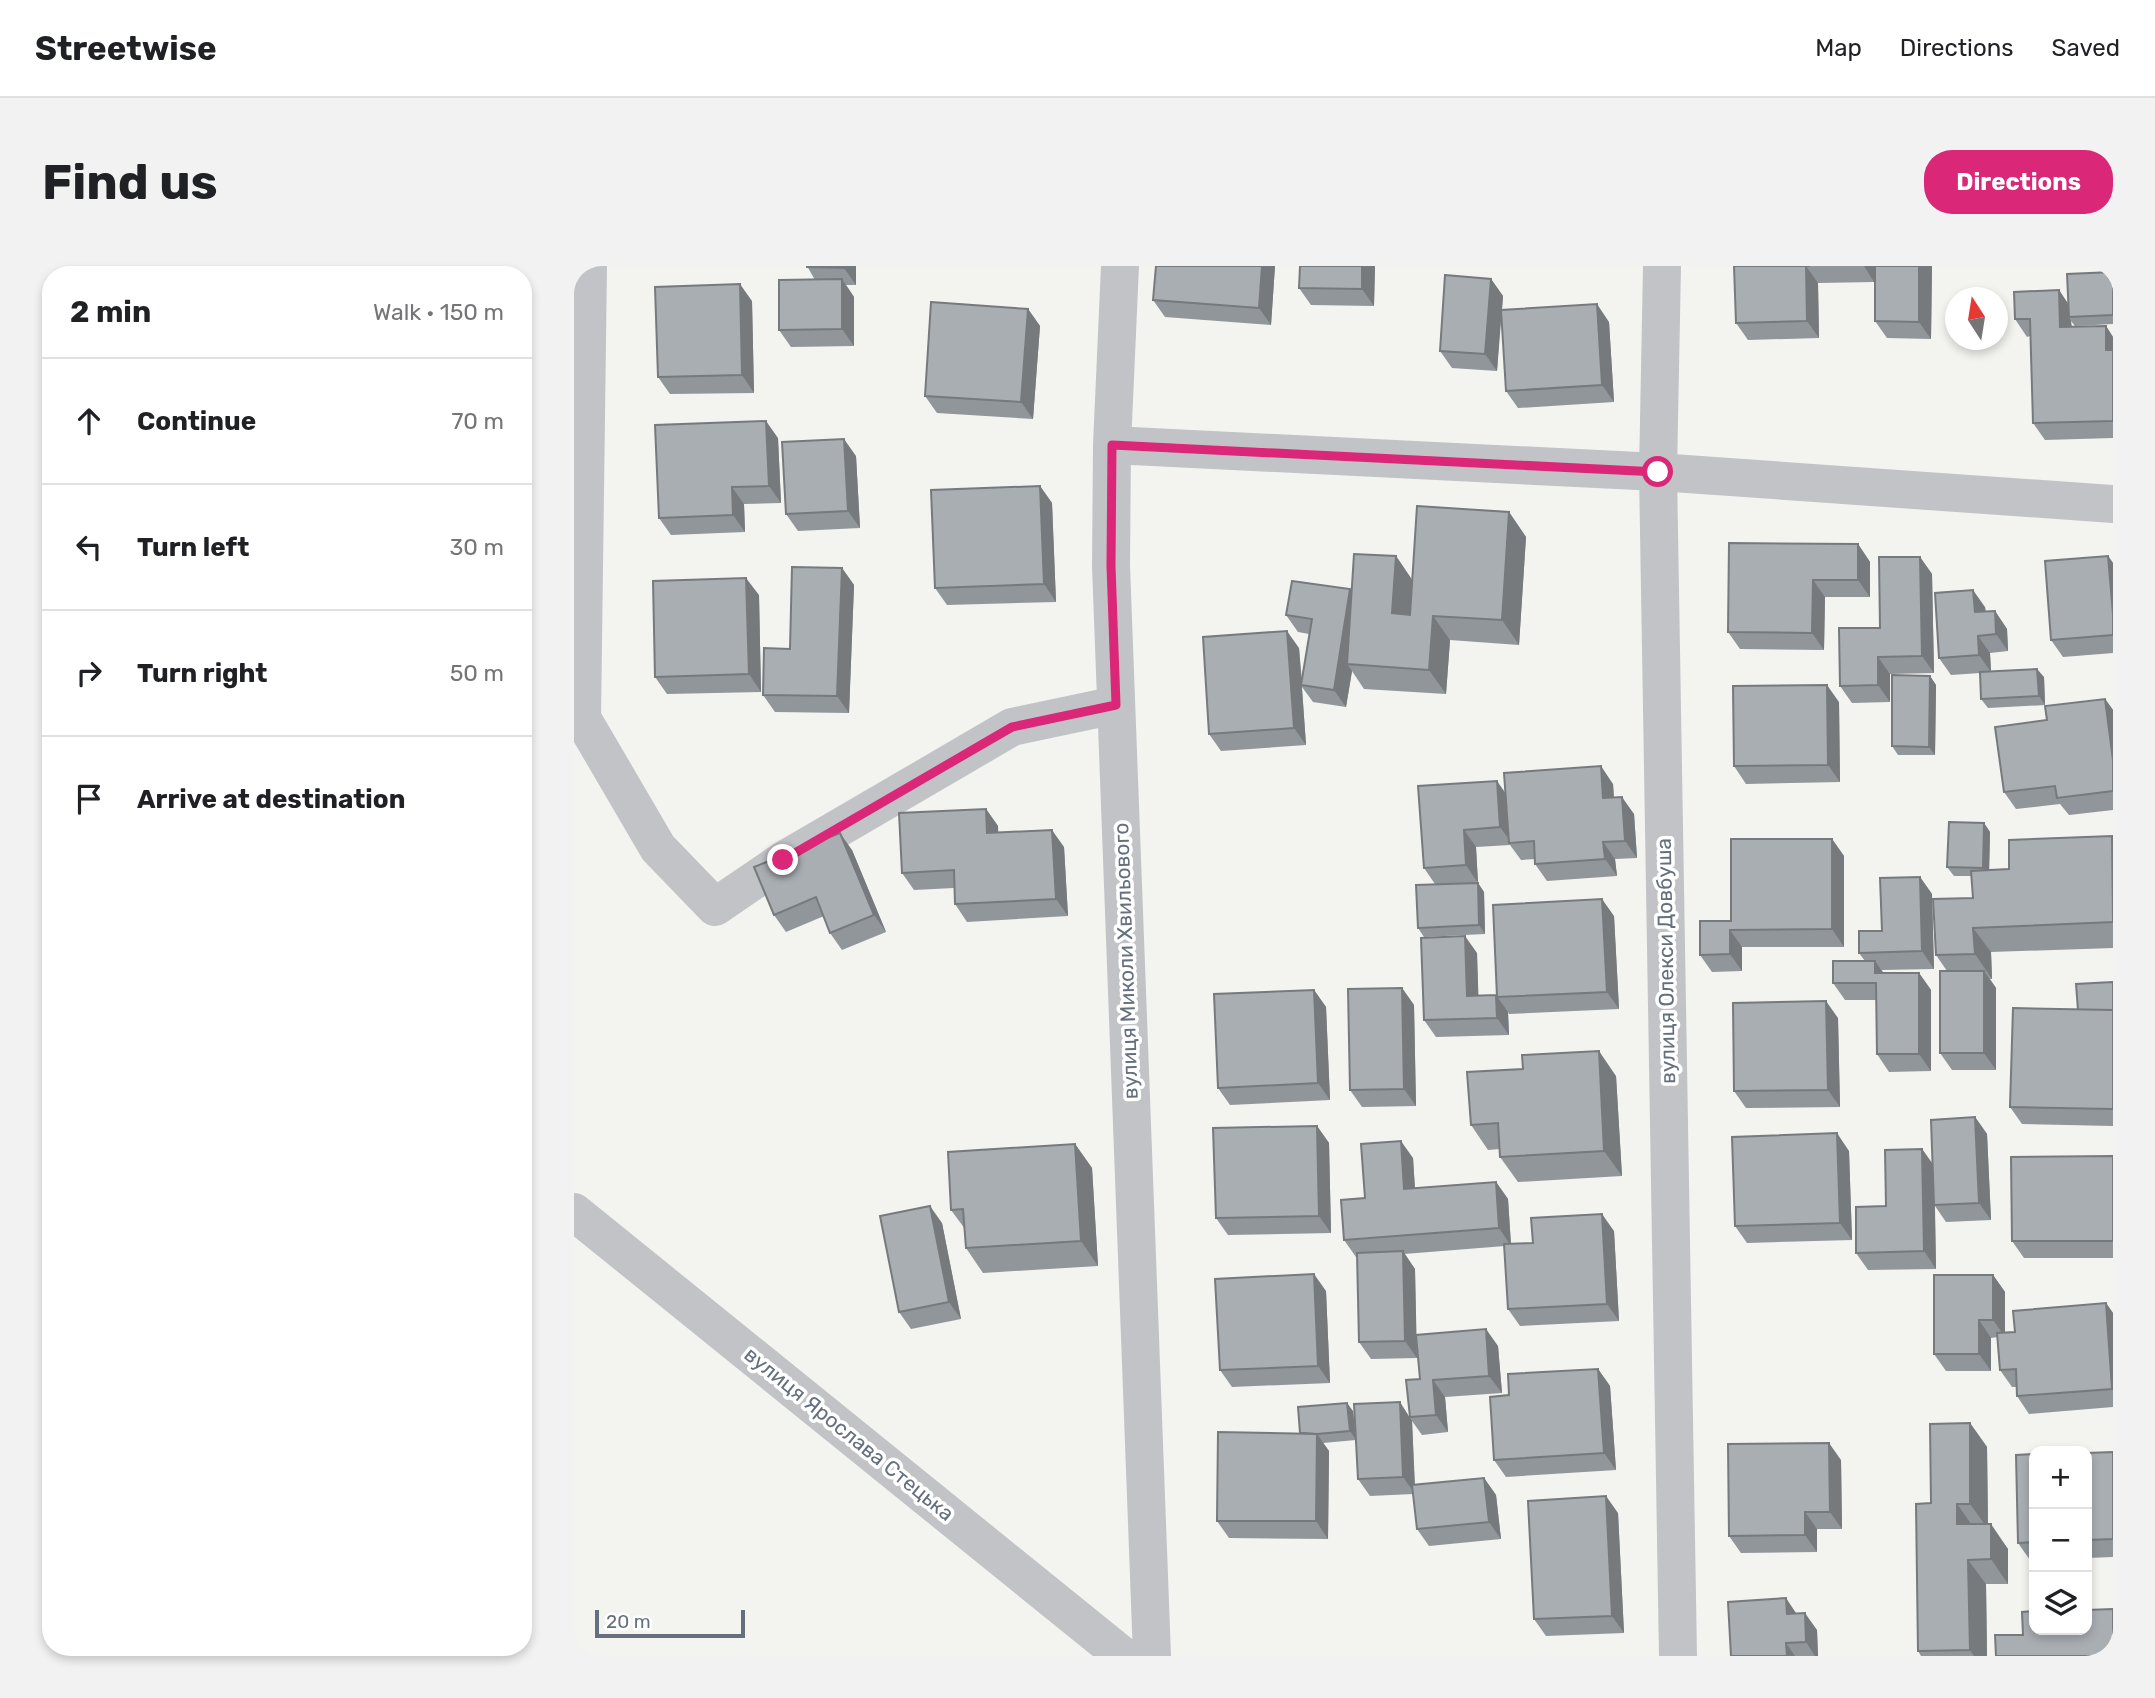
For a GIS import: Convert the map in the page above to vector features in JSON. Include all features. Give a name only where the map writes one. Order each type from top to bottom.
[{"type":"street","points":[[588,266],[578,715],[658,848],[715,906],[783,860],[1012,727],[1116,705]]},
{"type":"street","name":"вулиця Миколи Хвильового","points":[[1120,266],[1112,445],[1111,566],[1152,1656]]},
{"type":"street","name":"вулиця Олекси Довбуша","points":[[1662,266],[1658,472],[1678,1656]]},
{"type":"street","points":[[1112,445],[1658,472],[2113,503]]},
{"type":"street","name":"вулиця Ярослава Стецька","points":[[574,1212],[1123,1656]]},
{"type":"building","points":[[844,266],[844,268],[807,267]]},
{"type":"building","points":[[1156,266],[1262,266],[1259,308],[1153,300]]},
{"type":"building","points":[[1300,266],[1362,266],[1362,289],[1299,288]]},
{"type":"building","points":[[1734,266],[1806,266],[1807,321],[1736,323]]},
{"type":"building","points":[[1875,266],[1919,266],[1919,322],[1875,321]]},
{"type":"building","points":[[2113,272],[2113,315],[2069,317],[2067,274]]},
{"type":"building","points":[[1445,275],[1491,279],[1485,354],[1440,351]]},
{"type":"building","points":[[842,279],[842,329],[779,330],[779,280]]},
{"type":"building","points":[[740,284],[742,375],[658,377],[655,287]]},
{"type":"building","points":[[2059,290],[2060,327],[2106,326],[2106,350],[2113,350],[2113,421],[2033,423],[2030,319],[2015,319],[2014,292]]},
{"type":"building","points":[[931,302],[1028,309],[1021,402],[925,396]]},
{"type":"building","points":[[1597,304],[1602,385],[1506,391],[1501,310]]},
{"type":"building","points":[[766,421],[769,486],[732,487],[733,515],[659,518],[655,425]]},
{"type":"building","points":[[844,439],[848,511],[786,514],[782,442]]},
{"type":"building","points":[[1040,486],[1044,584],[935,588],[931,490]]},
{"type":"building","points":[[1417,506],[1509,512],[1502,620],[1433,616],[1429,670],[1347,664],[1354,554],[1396,556],[1392,613],[1410,615]]},
{"type":"building","points":[[1729,543],[1858,544],[1858,580],[1813,580],[1812,633],[1728,632]]},
{"type":"building","points":[[2108,556],[2113,635],[2051,640],[2045,561]]},
{"type":"building","points":[[1879,557],[1920,557],[1922,656],[1878,657],[1878,685],[1840,686],[1839,628],[1880,628]]},
{"type":"building","points":[[792,567],[842,568],[837,696],[763,695],[764,648],[790,649]]},
{"type":"building","points":[[746,578],[749,674],[655,677],[653,581]]},
{"type":"building","points":[[1292,581],[1350,589],[1334,690],[1301,685],[1312,619],[1286,615]]},
{"type":"building","points":[[1973,590],[1975,612],[1995,611],[1996,634],[1978,636],[1979,655],[1939,658],[1935,593]]},
{"type":"building","points":[[1287,631],[1294,728],[1209,734],[1203,637]]},
{"type":"building","points":[[2037,669],[2039,696],[1981,699],[1980,672]]},
{"type":"building","points":[[1892,675],[1930,676],[1929,747],[1892,746]]},
{"type":"building","points":[[1827,685],[1828,765],[1734,766],[1733,686]]},
{"type":"building","points":[[2105,699],[2113,760],[2113,791],[2057,798],[2055,786],[2004,792],[1995,727],[2047,720],[2045,706]]},
{"type":"building","points":[[1601,766],[1603,798],[1622,797],[1625,841],[1603,842],[1605,859],[1535,864],[1534,841],[1509,843],[1504,773]]},
{"type":"building","points":[[1497,781],[1500,827],[1464,830],[1466,865],[1424,868],[1418,786]]},
{"type":"building","points":[[986,809],[987,833],[1052,830],[1056,899],[955,904],[954,870],[902,873],[899,813]]},
{"type":"building","points":[[1949,822],[1984,823],[1983,868],[1947,867]]},
{"type":"building","points":[[840,833],[874,915],[830,933],[816,897],[774,915],[754,867]]},
{"type":"building","points":[[2112,836],[2113,922],[1973,928],[1975,954],[1936,955],[1933,899],[1973,898],[1971,871],[2009,869],[2009,840]]},
{"type":"building","points":[[1731,839],[1832,839],[1832,929],[1730,930],[1730,954],[1700,955],[1700,921],[1731,921]]},
{"type":"building","points":[[1920,877],[1922,951],[1859,953],[1859,931],[1882,931],[1880,878]]},
{"type":"building","points":[[1478,883],[1479,925],[1418,928],[1416,885]]},
{"type":"building","points":[[1602,899],[1607,992],[1497,997],[1493,905]]},
{"type":"building","points":[[1465,936],[1467,996],[1496,995],[1497,1018],[1424,1020],[1421,938]]},
{"type":"building","points":[[1833,961],[1875,961],[1875,973],[1919,973],[1919,1054],[1877,1054],[1876,983],[1833,983]]},
{"type":"building","points":[[1940,971],[1984,971],[1984,1053],[1940,1053]]},
{"type":"building","points":[[2113,982],[2113,1010],[2078,1010],[2076,984]]},
{"type":"building","points":[[1402,988],[1404,1089],[1350,1090],[1348,989]]},
{"type":"building","points":[[1314,990],[1318,1083],[1218,1088],[1214,994]]},
{"type":"building","points":[[1826,1001],[1828,1090],[1734,1091],[1733,1003]]},
{"type":"building","points":[[2013,1008],[2113,1010],[2113,1109],[2010,1107]]},
{"type":"building","points":[[1599,1051],[1604,1151],[1500,1157],[1498,1123],[1471,1125],[1467,1072],[1523,1069],[1522,1055]]},
{"type":"building","points":[[1975,1117],[1979,1203],[1934,1205],[1931,1120]]},
{"type":"building","points":[[1317,1126],[1319,1216],[1216,1218],[1213,1128]]},
{"type":"building","points":[[1837,1133],[1840,1223],[1735,1226],[1732,1137]]},
{"type":"building","points":[[1401,1141],[1404,1189],[1496,1182],[1499,1228],[1344,1240],[1341,1200],[1365,1198],[1361,1144]]},
{"type":"building","points":[[1075,1144],[1081,1241],[966,1248],[963,1209],[951,1210],[948,1152]]},
{"type":"building","points":[[1922,1149],[1924,1251],[1856,1253],[1856,1207],[1886,1206],[1885,1150]]},
{"type":"building","points":[[2113,1156],[2113,1241],[2012,1241],[2011,1157]]},
{"type":"building","points":[[930,1206],[949,1302],[899,1312],[880,1216]]},
{"type":"building","points":[[1602,1214],[1607,1304],[1508,1309],[1504,1244],[1533,1243],[1531,1218]]},
{"type":"building","points":[[1403,1251],[1405,1341],[1359,1342],[1357,1253]]},
{"type":"building","points":[[1314,1274],[1318,1366],[1220,1370],[1215,1279]]},
{"type":"building","points":[[1934,1275],[1993,1275],[1993,1320],[1979,1320],[1979,1354],[1934,1354]]},
{"type":"building","points":[[2106,1303],[2112,1389],[2017,1396],[2016,1369],[2000,1370],[1997,1333],[2015,1332],[2013,1311]]},
{"type":"building","points":[[1486,1329],[1489,1376],[1433,1380],[1436,1415],[1410,1417],[1406,1380],[1420,1379],[1416,1335]]},
{"type":"building","points":[[1598,1369],[1604,1453],[1494,1460],[1490,1397],[1509,1395],[1508,1374]]},
{"type":"building","points":[[1400,1402],[1403,1477],[1358,1479],[1354,1404]]},
{"type":"building","points":[[1347,1403],[1350,1431],[1300,1433],[1298,1407]]},
{"type":"building","points":[[1970,1423],[1970,1504],[1957,1504],[1957,1524],[1991,1524],[1991,1559],[1968,1560],[1970,1650],[1918,1651],[1916,1504],[1931,1503],[1930,1424]]},
{"type":"building","points":[[1218,1432],[1317,1434],[1316,1521],[1217,1521]]},
{"type":"building","points":[[1829,1443],[1830,1512],[1805,1512],[1805,1535],[1729,1536],[1728,1444]]},
{"type":"building","points":[[2113,1452],[2113,1539],[2092,1540],[2092,1453]]},
{"type":"building","points":[[2029,1454],[2029,1542],[2018,1543],[2016,1455]]},
{"type":"building","points":[[1484,1478],[1489,1522],[1417,1529],[1412,1485]]},
{"type":"building","points":[[1606,1496],[1612,1616],[1534,1619],[1528,1501]]},
{"type":"building","points":[[1786,1598],[1787,1614],[1805,1613],[1806,1642],[1786,1643],[1787,1656],[1731,1656],[1728,1602]]},
{"type":"building","points":[[2113,1609],[2113,1656],[1996,1656],[1995,1635],[2023,1635],[2022,1612],[2029,1611],[2029,1635],[2092,1635],[2092,1610]]},
{"type":"route","points":[[783,860],[1012,727],[1116,705],[1111,566],[1112,445],[1658,472]]}]
